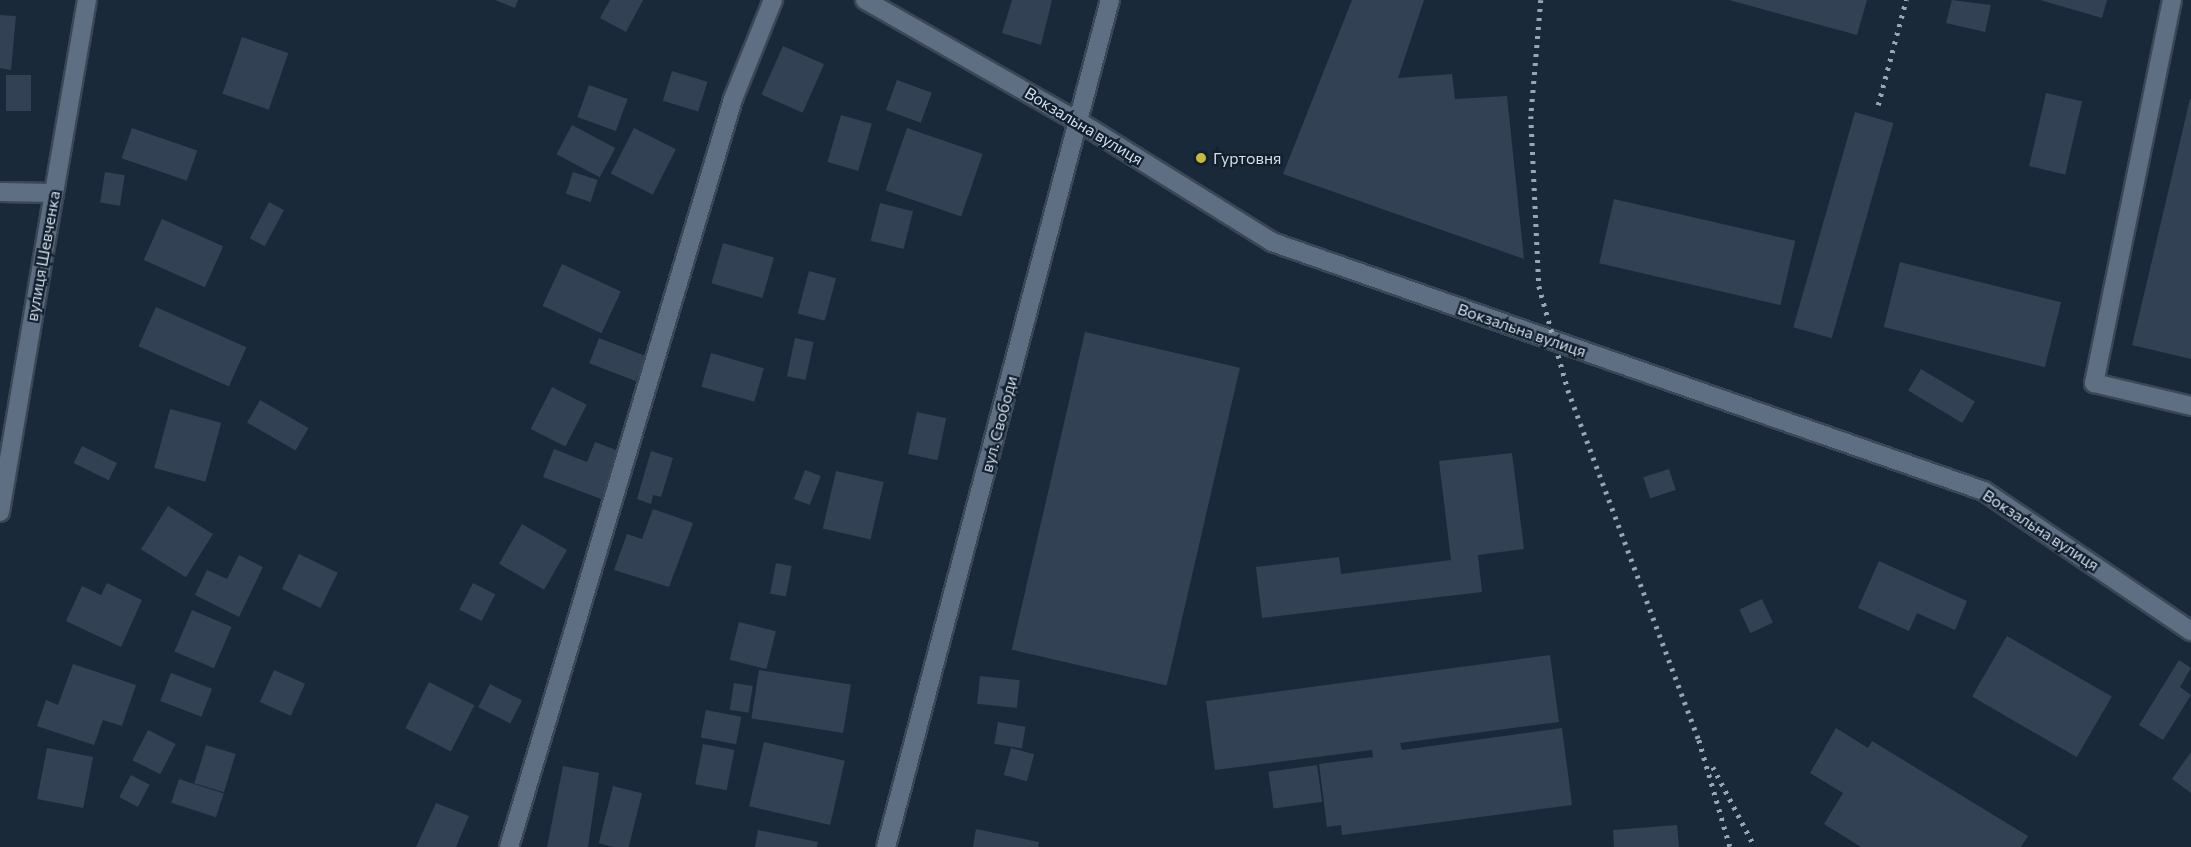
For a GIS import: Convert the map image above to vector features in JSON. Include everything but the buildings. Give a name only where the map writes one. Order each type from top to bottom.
[{"type":"street","name":"вулиця Шевченка","points":[[0,512],[87,0]]},
{"type":"street","points":[[509,847],[733,99],[773,0]]},
{"type":"street","name":"Вокзальна вулиця","points":[[865,0],[1080,123],[1272,242],[1984,491],[2191,631]]},
{"type":"street","name":"вул. Свободи","points":[[886,847],[1080,123],[1110,0]]},
{"type":"street","points":[[2172,0],[2094,383],[2191,406]]},
{"type":"street","points":[[0,192],[54,193]]},
{"type":"railway","points":[[1541,0],[1531,116],[1539,286],[1568,390],[1699,740],[1730,847]]},
{"type":"railway","points":[[1878,105],[1906,0]]},
{"type":"railway","points":[[1713,767],[1755,847]]},
{"type":"place","name":"Гуртовня","points":[[1201,158]]}]
